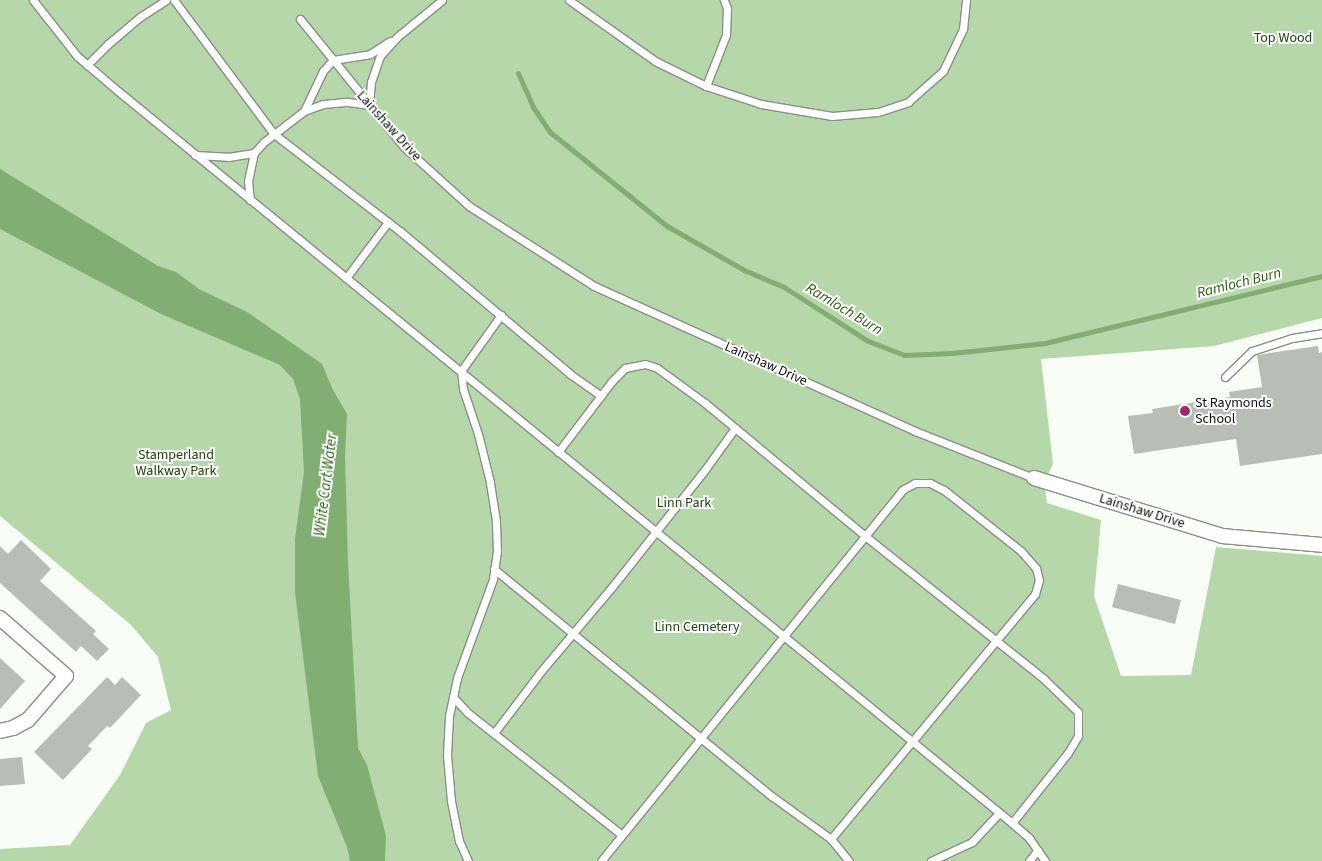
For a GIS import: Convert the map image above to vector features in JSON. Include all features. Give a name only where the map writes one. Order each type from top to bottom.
[{"type":"street","name":"Lainshaw Drive","points":[[1034,478],[1222,536],[1322,544]]},
{"type":"street","points":[[0,618],[66,676],[28,720],[13,728],[0,731]]},
{"type":"lane","points":[[33,0],[77,56],[87,65],[1012,823],[1029,838],[1045,861]]},
{"type":"lane","points":[[87,65],[140,17],[166,0]]},
{"type":"lane","points":[[174,0],[274,134],[388,222],[570,374],[601,396]]},
{"type":"lane","points":[[304,111],[323,71],[333,60],[370,54],[397,36],[442,0]]},
{"type":"lane","points":[[569,0],[655,61],[706,86],[760,104],[832,116],[878,112],[908,102],[943,71],[963,29],[966,0]]},
{"type":"lane","points":[[706,86],[726,35],[726,8],[724,0]]},
{"type":"lane","name":"Lainshaw Drive","points":[[300,19],[404,147],[470,206],[594,286],[915,432],[1034,478]]},
{"type":"lane","points":[[250,200],[248,182],[254,153],[274,134],[304,111],[323,104],[348,102],[369,105],[371,82],[380,56],[397,36]]},
{"type":"lane","points":[[195,155],[228,157],[254,153]]},
{"type":"lane","points":[[346,278],[388,222]]},
{"type":"lane","points":[[468,861],[462,848],[451,800],[447,755],[448,716],[457,678],[494,569],[497,552],[496,521],[490,482],[478,434],[463,389],[461,371],[501,315]]},
{"type":"lane","points":[[1224,376],[1252,351],[1292,338],[1322,333]]},
{"type":"lane","points":[[558,452],[625,368],[645,364],[657,368],[674,379],[735,428],[864,536],[1068,700],[1078,712],[1080,723],[1078,736],[1067,754],[1012,823]]},
{"type":"lane","points":[[494,732],[704,471],[735,428]]},
{"type":"lane","points":[[601,861],[902,490],[915,483],[930,483],[944,490],[1022,551],[1036,568],[1039,580],[1035,594],[996,643],[831,840]]},
{"type":"lane","points":[[494,569],[702,737],[773,797],[831,840],[849,861]]},
{"type":"lane","points":[[453,697],[622,835]]},
{"type":"lane","points":[[931,861],[940,859],[972,842],[999,813]]},
{"type":"lane","points":[[462,848],[462,861]]},
{"type":"lane","points":[[1029,861],[1038,850]]},
{"type":"green space","name":"Linn Park","points":[[0,0],[1322,0],[1322,318],[1214,346],[1041,359],[1053,464],[1044,483],[1047,503],[1101,520],[1094,596],[1121,676],[1191,675],[1216,547],[1322,556],[1322,861],[0,861],[0,849],[70,845],[120,775],[146,723],[171,710],[158,657],[131,625],[0,516]]},
{"type":"water","name":"White Cart Water","points":[[0,169],[158,266],[176,272],[199,289],[247,312],[322,364],[332,388],[347,414],[345,457],[348,563],[358,748],[367,765],[386,836],[385,861],[350,861],[347,847],[318,776],[295,592],[295,539],[304,472],[300,399],[293,379],[280,365],[161,314],[0,229]]},
{"type":"building","points":[[1318,346],[1319,353],[1322,352],[1322,454],[1240,466],[1236,439],[1134,454],[1128,416],[1153,413],[1152,409],[1230,397],[1229,392],[1262,387],[1257,355]]},
{"type":"building","points":[[21,540],[51,569],[40,581],[96,631],[93,634],[109,649],[97,661],[81,646],[76,652],[0,583],[0,546],[8,554]]},
{"type":"building","points":[[1118,584],[1181,600],[1175,624],[1112,607]]},
{"type":"building","points":[[0,658],[25,681],[0,709]]},
{"type":"building","points":[[107,677],[115,685],[122,677],[141,695],[110,728],[107,726],[88,746],[92,749],[63,780],[34,752]]},
{"type":"building","points":[[22,757],[25,784],[0,786],[0,759]]},
{"type":"waterway","name":"Ramloch Burn","points":[[518,73],[533,107],[550,132],[667,226],[744,270],[784,287],[868,341],[904,355],[952,353],[1045,343],[1322,276]]},
{"type":"place","name":"St Raymonds School","points":[[1185,411]]},
{"type":"park label","name":"Top Wood","points":[[1283,38]]},
{"type":"park label","name":"Stamperland Walkway Park","points":[[176,464]]},
{"type":"park label","name":"Linn Cemetery","points":[[697,627]]}]
